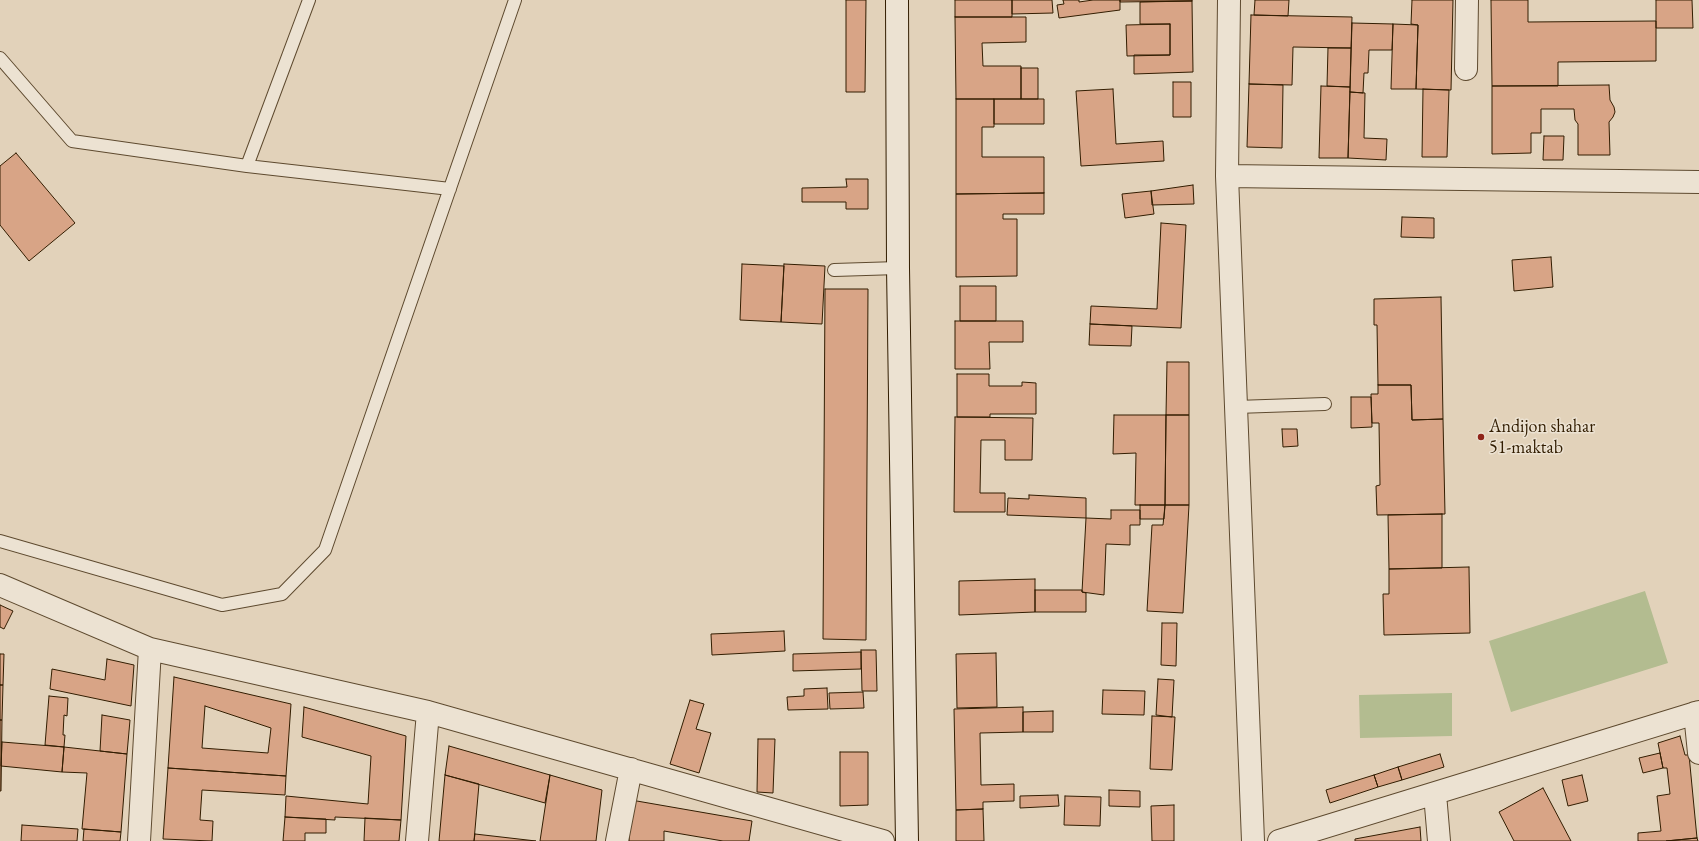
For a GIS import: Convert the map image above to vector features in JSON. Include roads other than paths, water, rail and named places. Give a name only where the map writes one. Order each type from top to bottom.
[{"type":"street","points":[[897,0],[898,268],[907,841]]},
{"type":"street","points":[[1229,0],[1227,176],[1253,841]]},
{"type":"street","points":[[1466,69],[1467,0]]},
{"type":"street","points":[[1227,176],[1699,182]]},
{"type":"street","points":[[0,585],[150,649],[428,712],[883,841]]},
{"type":"street","points":[[139,841],[150,649]]},
{"type":"street","points":[[416,841],[428,712]]},
{"type":"street","points":[[1279,841],[1697,712],[1699,753]]},
{"type":"street","points":[[617,841],[631,770]]},
{"type":"street","points":[[1435,794],[1439,841]]},
{"type":"lane","points":[[247,166],[309,0]]},
{"type":"lane","points":[[0,541],[222,605],[282,594],[325,550],[515,0]]},
{"type":"lane","points":[[0,58],[72,141],[247,166],[450,189]]},
{"type":"lane","points":[[834,270],[898,268]]},
{"type":"lane","points":[[1236,407],[1325,404]]},
{"type":"place","name":"Andijon shahar 51-maktab","points":[[1481,437]]}]
